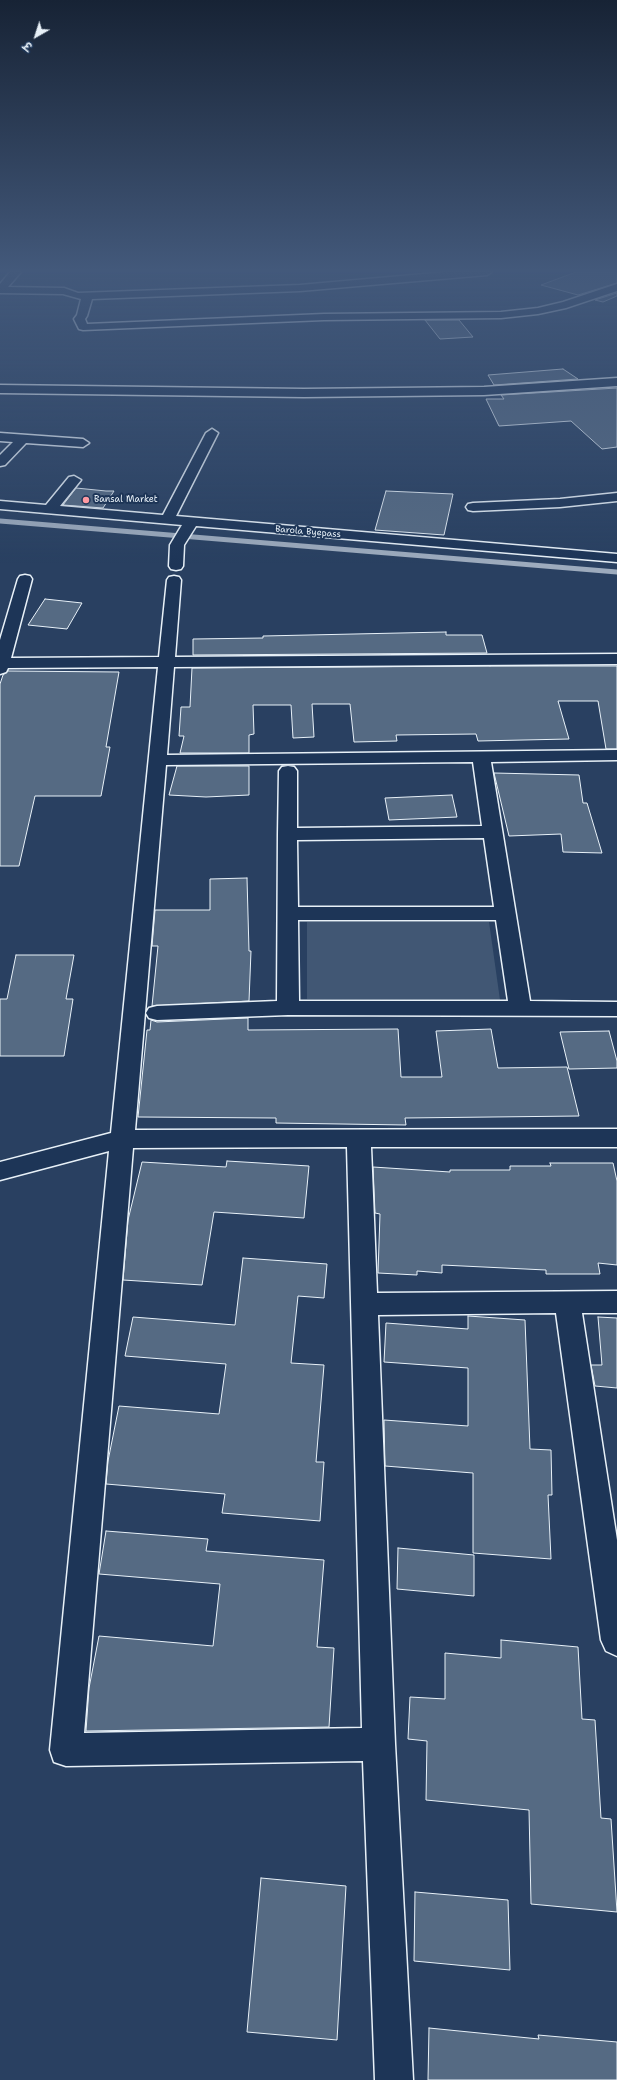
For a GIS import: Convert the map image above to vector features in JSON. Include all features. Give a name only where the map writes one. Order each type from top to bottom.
[{"type":"street","points":[[0,389],[304,392],[469,391],[558,387],[617,382]]},
{"type":"street","points":[[167,520],[212,432]]},
{"type":"street","points":[[0,437],[82,443]]},
{"type":"street","points":[[0,462],[23,439]]},
{"type":"street","points":[[50,510],[74,480]]},
{"type":"street","points":[[473,507],[560,503],[617,497]]},
{"type":"street","name":"Barola Byepass","points":[[0,505],[167,520],[190,525],[617,558]]},
{"type":"street","points":[[190,525],[177,545],[66,1750],[379,1744]]},
{"type":"street","points":[[25,579],[1,665],[167,662],[617,659]]},
{"type":"street","points":[[158,760],[617,755]]},
{"type":"street","points":[[481,757],[520,1009]]},
{"type":"street","points":[[288,771],[288,1008]]},
{"type":"street","points":[[287,834],[492,832]]},
{"type":"street","points":[[288,913],[505,914]]},
{"type":"street","points":[[157,1013],[288,1008],[617,1009]]},
{"type":"street","points":[[359,1138],[379,1744],[394,2080]]},
{"type":"street","points":[[0,1172],[122,1139],[617,1138]]},
{"type":"street","points":[[567,1302],[617,1640]]},
{"type":"street","points":[[365,1304],[617,1302]]},
{"type":"shaded area","points":[[307,922],[489,922],[500,1000],[307,999]]},
{"type":"building","points":[[563,369],[578,379],[494,385],[488,375]]},
{"type":"building","points":[[617,388],[617,447],[602,449],[571,421],[499,426],[486,399],[504,399],[501,395]]},
{"type":"building","name":"Bansal Market","points":[[76,488],[114,491],[103,508],[63,505]]},
{"type":"building","points":[[386,491],[453,494],[444,535],[375,530]]},
{"type":"building","points":[[45,599],[82,603],[67,629],[28,625]]},
{"type":"building","points":[[446,632],[446,635],[482,635],[487,653],[193,655],[193,639]]},
{"type":"building","points":[[617,666],[617,749],[606,749],[598,701],[558,701],[569,739],[478,741],[476,734],[396,735],[397,741],[354,742],[350,704],[312,704],[314,737],[293,738],[291,705],[253,705],[254,734],[249,735],[249,753],[180,753],[184,736],[179,736],[181,707],[190,707],[192,668]]},
{"type":"building","points":[[8,671],[119,672],[106,747],[110,747],[101,796],[35,796],[19,866],[0,866],[0,684],[3,675]]},
{"type":"building","points":[[177,766],[249,766],[249,795],[206,797],[169,795]]},
{"type":"building","points":[[494,773],[579,775],[583,803],[587,803],[602,853],[563,852],[561,834],[509,836]]},
{"type":"building","points":[[452,795],[457,817],[389,820],[385,798]]},
{"type":"building","points":[[247,878],[249,951],[251,951],[249,1001],[152,1006],[158,946],[152,946],[155,910],[210,910],[210,879]]},
{"type":"building","points":[[16,955],[74,955],[66,999],[73,999],[64,1056],[0,1056],[0,999],[7,999]]},
{"type":"building","points":[[248,1018],[248,1030],[398,1029],[401,1077],[442,1077],[436,1031],[491,1029],[498,1068],[567,1067],[579,1116],[405,1118],[406,1125],[276,1123],[276,1118],[138,1117],[147,1030],[150,1030],[151,1020],[157,1022]]},
{"type":"building","points":[[609,1031],[617,1061],[617,1068],[569,1069],[560,1032]]},
{"type":"building","points":[[227,1161],[309,1166],[304,1218],[214,1212],[202,1285],[123,1280],[128,1220],[142,1162],[226,1167]]},
{"type":"building","points":[[550,1163],[613,1163],[617,1181],[617,1265],[598,1263],[600,1274],[546,1274],[546,1270],[442,1265],[442,1273],[417,1271],[417,1275],[378,1273],[380,1214],[375,1213],[373,1167],[450,1172],[450,1170],[510,1170],[510,1166],[551,1166]]},
{"type":"building","points":[[243,1258],[327,1264],[324,1298],[298,1296],[291,1363],[324,1365],[316,1462],[324,1462],[320,1521],[222,1513],[225,1494],[106,1484],[108,1461],[119,1406],[219,1414],[226,1364],[125,1356],[133,1317],[235,1325]]},
{"type":"building","points":[[468,1316],[525,1320],[530,1449],[551,1450],[552,1495],[548,1495],[551,1559],[473,1553],[473,1473],[385,1466],[384,1420],[468,1426],[468,1368],[384,1362],[386,1323],[468,1329]]},
{"type":"building","points":[[598,1317],[617,1318],[617,1388],[595,1386],[591,1365],[602,1365]]},
{"type":"building","points":[[106,1531],[208,1539],[206,1551],[324,1560],[317,1647],[334,1648],[329,1727],[86,1731],[89,1688],[99,1636],[213,1646],[220,1584],[99,1574]]},
{"type":"building","points":[[398,1548],[474,1555],[474,1596],[397,1589]]},
{"type":"building","points":[[501,1640],[578,1647],[582,1719],[595,1720],[601,1818],[611,1819],[617,1912],[531,1904],[529,1810],[426,1800],[427,1741],[408,1739],[410,1697],[445,1699],[445,1653],[501,1658]]},
{"type":"building","points":[[261,1878],[346,1886],[337,2040],[247,2032]]},
{"type":"building","points":[[415,1892],[508,1900],[510,1970],[414,1961]]},
{"type":"building","points":[[429,2028],[539,2039],[538,2035],[617,2042],[617,2080],[428,2080]]},
{"type":"waterway","points":[[0,521],[617,572]]},
{"type":"place","name":"Bansal Market","points":[[86,500]]}]
